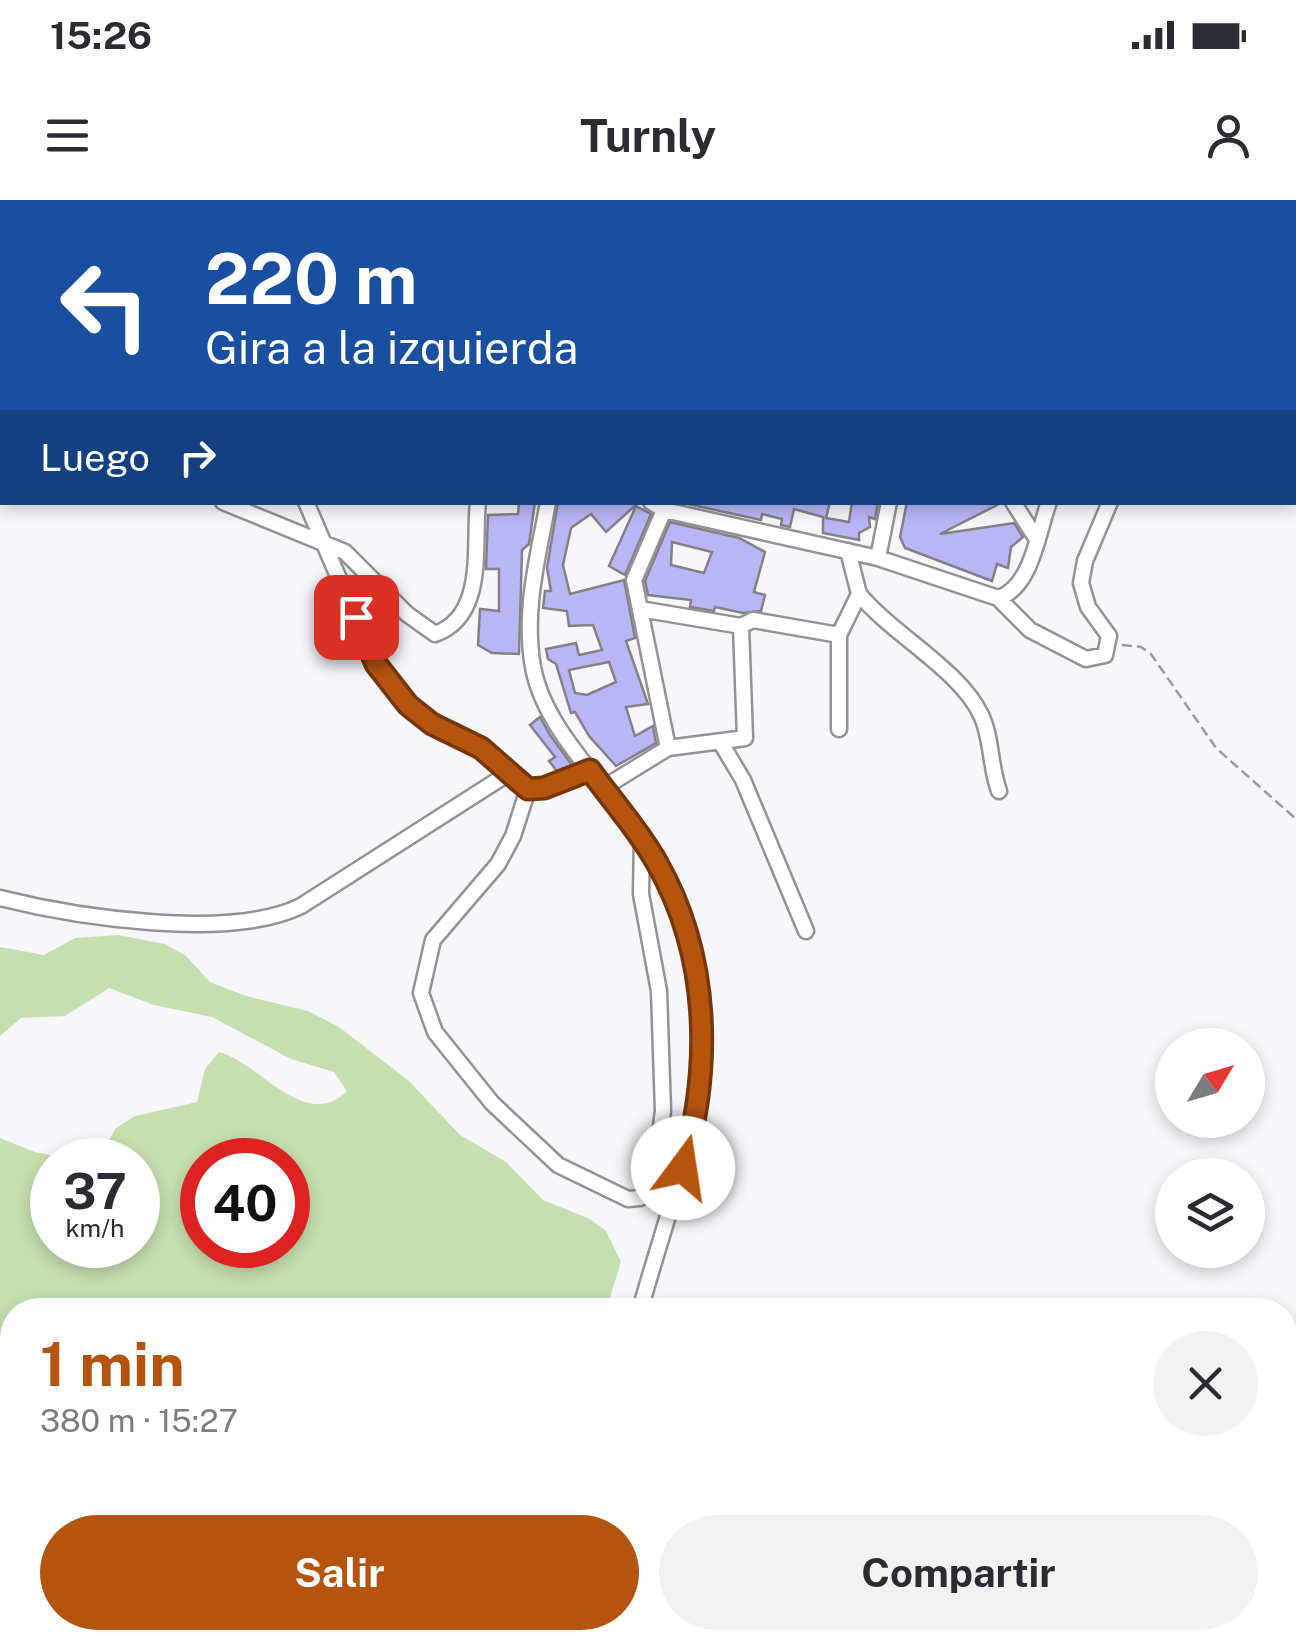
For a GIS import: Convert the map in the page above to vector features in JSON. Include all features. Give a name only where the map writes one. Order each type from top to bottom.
[{"type":"street","points":[[231,505],[324,542],[356,560],[407,614],[438,634],[474,589],[478,505]]},
{"type":"street","points":[[307,505],[376,664],[397,693],[420,715],[481,748],[528,789],[597,779],[668,748],[742,740],[747,734],[742,626]]},
{"type":"street","points":[[547,505],[530,600],[533,669],[544,698],[642,840],[676,902],[690,945],[702,1044],[692,1137],[644,1298]]},
{"type":"street","points":[[878,558],[889,505]]},
{"type":"street","points":[[1015,505],[1036,538]]},
{"type":"street","points":[[998,598],[1020,581],[1048,505]]},
{"type":"street","points":[[668,748],[634,580],[657,506],[878,558],[998,598],[1030,630],[1086,659],[1100,658],[1110,646],[1081,584],[1085,561],[1108,505]]},
{"type":"street","points":[[848,551],[858,594],[890,628],[955,680],[972,699],[984,724],[999,791]]},
{"type":"street","points":[[839,729],[838,634],[858,594]]},
{"type":"street","points":[[640,609],[742,626],[753,620],[838,634]]},
{"type":"street","points":[[721,743],[743,780],[806,931]]},
{"type":"street","points":[[0,898],[118,920],[267,920],[301,906],[376,854],[509,774]]},
{"type":"street","points":[[528,789],[513,836],[498,864],[432,940],[420,993],[435,1032],[492,1103],[558,1165],[628,1199],[640,1198],[653,1185],[663,1111],[659,991],[641,894],[642,840]]},
{"type":"path","points":[[1110,646],[1130,644],[1151,654],[1216,748],[1296,819]]},
{"type":"green space","points":[[118,935],[165,944],[186,956],[210,982],[246,996],[308,1011],[339,1027],[409,1081],[460,1135],[506,1162],[543,1200],[590,1219],[606,1231],[621,1262],[610,1298],[0,1298],[0,1138],[30,1150],[30,1268],[160,1268],[160,1138],[110,1138],[116,1128],[135,1116],[197,1102],[205,1069],[219,1052],[282,1091],[315,1104],[331,1102],[347,1091],[334,1072],[291,1059],[212,1017],[154,1005],[109,988],[65,1016],[21,1018],[0,1036],[0,947],[44,955],[75,938]]},
{"type":"building","points":[[519,505],[535,505],[529,544],[522,550],[519,654],[492,653],[478,645],[480,609],[499,611],[499,569],[486,569],[488,515],[518,514]]},
{"type":"building","points":[[558,505],[636,505],[606,532],[591,514],[571,528],[563,565],[570,594],[624,580],[635,638],[626,641],[648,704],[626,707],[635,736],[653,726],[656,743],[616,766],[589,736],[575,712],[571,713],[556,664],[548,659],[546,649],[576,643],[579,655],[602,650],[593,625],[569,626],[567,611],[543,608],[545,591],[551,591],[547,568]],"holes":[[[609,662],[616,682],[587,695],[575,693],[569,670]]]},
{"type":"building","points":[[693,505],[829,505],[826,518],[849,522],[852,505],[877,505],[875,519],[869,517],[870,527],[859,533],[859,540],[823,533],[823,517],[794,509],[790,527],[781,525],[782,519],[762,514],[761,520]]},
{"type":"building","points":[[906,505],[997,505],[940,534],[1014,523],[1023,537],[1011,547],[1008,568],[997,564],[992,581],[905,548],[900,537]]},
{"type":"building","points":[[636,506],[651,514],[625,575],[609,566]]},
{"type":"building","points":[[670,522],[739,538],[765,552],[754,592],[765,595],[761,611],[743,613],[690,607],[691,600],[648,595],[645,581]],"holes":[[[672,542],[712,552],[704,573],[671,565]]]},
{"type":"building","points":[[540,717],[572,765],[557,771],[549,761],[555,757],[530,725]]},
{"type":"route","points":[[356,617],[376,664],[420,715],[481,748],[516,783],[528,789],[544,788],[590,770],[657,862],[684,923],[699,995],[700,1090],[683,1168]]}]
